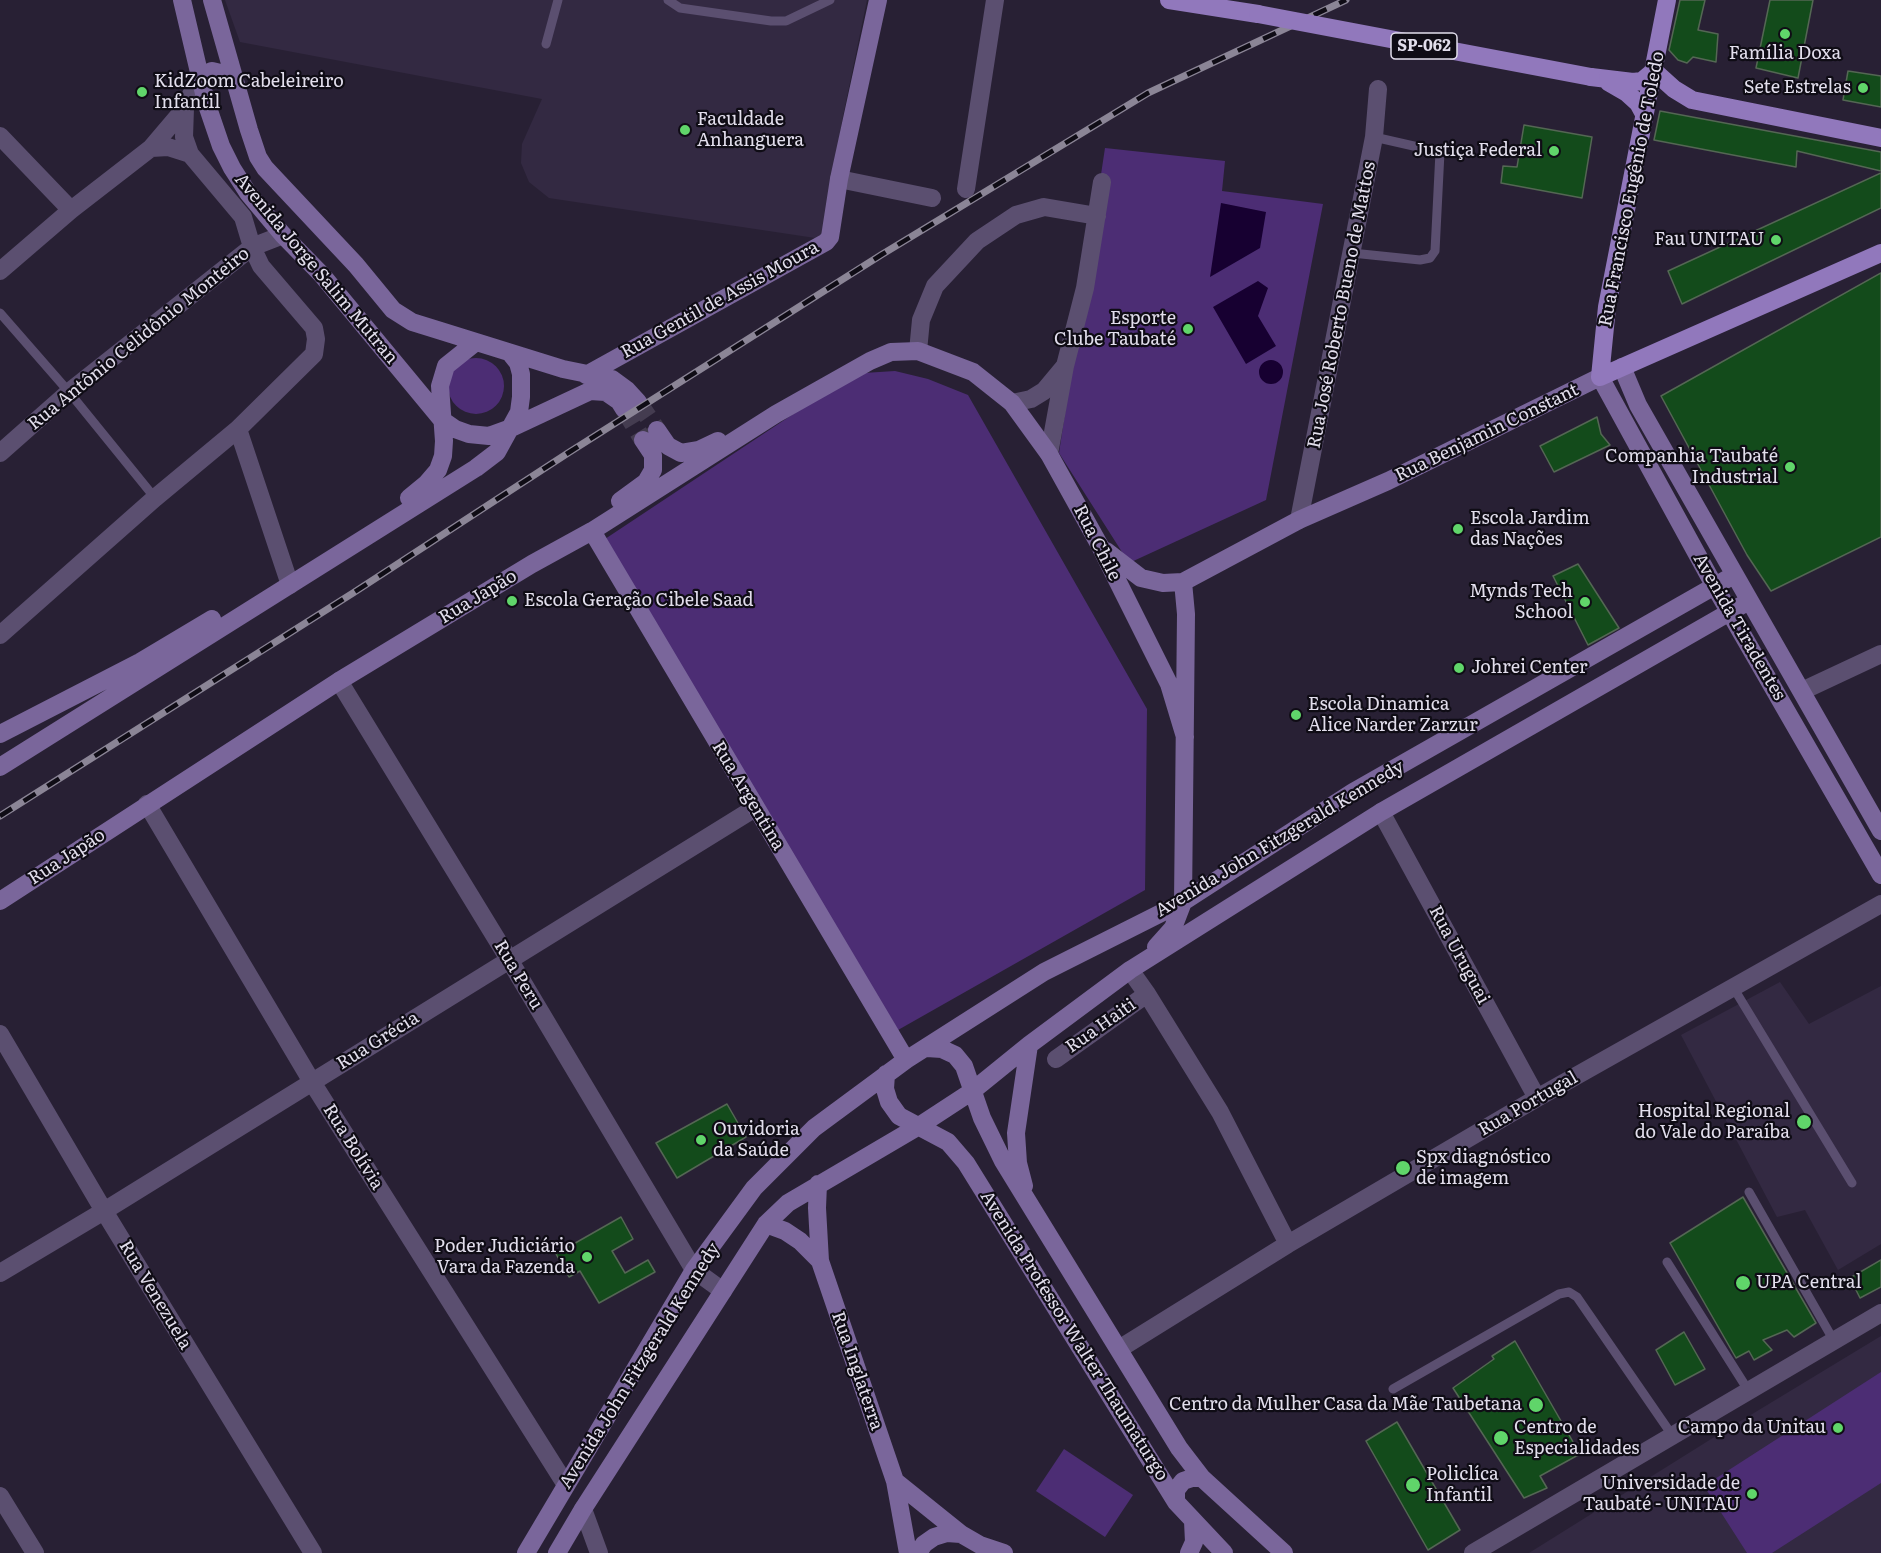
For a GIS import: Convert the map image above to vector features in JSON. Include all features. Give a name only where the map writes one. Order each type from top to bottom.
[{"type":"main road","name":"Rua Gentil de Assis Moura","points":[[586,375],[826,242],[832,230],[839,179],[878,0]]},
{"type":"main road","name":"SP-062","points":[[1169,0],[1300,22],[1597,78]]},
{"type":"main road","name":"Rua Francisco Eugênio de Toledo","points":[[1600,377],[1607,307],[1667,0]]},
{"type":"main road","points":[[182,3],[197,17],[206,15],[214,5]]},
{"type":"main road","name":"Avenida Jorge Salim Mutran","points":[[182,3],[199,77],[221,146],[232,168],[248,193],[283,235],[322,275],[442,420],[455,429],[469,434],[489,436],[511,428],[590,390],[606,392],[619,401],[631,405],[627,390],[612,379],[586,375],[510,353],[412,322],[393,310],[356,265],[265,168],[258,157],[214,5]]},
{"type":"main road","points":[[199,77],[212,71],[233,75]]},
{"type":"main road","points":[[1597,78],[1642,81],[1654,71],[1674,89],[1692,100],[1881,138]]},
{"type":"main road","points":[[1597,78],[1627,93],[1638,103],[1644,114]]},
{"type":"main road","name":"Rua Benjamin Constant","points":[[1183,582],[1299,520],[1388,481],[1600,377],[1881,253]]},
{"type":"main road","points":[[0,767],[289,580],[426,484],[438,470],[443,456],[440,386],[446,366],[476,342]]},
{"type":"main road","points":[[1603,348],[1622,367]]},
{"type":"main road","name":"Rua Japão","points":[[0,901],[339,681],[532,564],[592,531],[776,414],[870,361],[891,352],[918,351],[973,372]]},
{"type":"main road","points":[[0,734],[140,662],[289,580],[476,468],[497,452],[519,412],[521,374],[518,363],[510,353]]},
{"type":"main road","name":"Avenida Tiradentes","points":[[1622,367],[1638,405],[1881,831]]},
{"type":"main road","name":"Rua Chile","points":[[973,372],[1012,403],[1049,453],[1100,546],[1169,684],[1185,737]]},
{"type":"main road","name":"Avenida Tiradentes","points":[[1600,377],[1729,613],[1881,876]]},
{"type":"main road","points":[[532,564],[646,482],[653,470],[650,435],[681,453],[699,450],[776,414]]},
{"type":"main road","name":"Rua Argentina","points":[[592,531],[906,1060]]},
{"type":"main road","points":[[1100,546],[1141,578],[1163,583],[1183,582]]},
{"type":"main road","name":"Avenida John Fitzgerald Kennedy","points":[[526,1553],[694,1270],[754,1188],[814,1128],[906,1060],[1044,972],[1183,902],[1353,792],[1734,575]]},
{"type":"main road","name":"Rua Chile","points":[[1183,582],[1186,614],[1183,902]]},
{"type":"main road","name":"Avenida John Fitzgerald Kennedy","points":[[557,1553],[766,1224],[788,1203],[919,1126],[971,1092],[1029,1045],[1137,965],[1381,812],[1749,601]]},
{"type":"main road","points":[[1137,965],[1173,928],[1183,902]]},
{"type":"main road","points":[[1027,1203],[1018,1163],[1016,1133],[1029,1045]]},
{"type":"main road","points":[[927,1048],[942,1049],[955,1055],[964,1066],[971,1092]]},
{"type":"main road","points":[[886,1074],[885,1089],[889,1102],[899,1116],[919,1126]]},
{"type":"main road","name":"Avenida Professor Walter Thaumaturgo","points":[[971,1092],[1003,1161],[1027,1203],[1179,1448],[1202,1478],[1284,1553]]},
{"type":"main road","name":"Avenida Professor Walter Thaumaturgo","points":[[919,1126],[948,1142],[966,1163],[1176,1502],[1224,1553]]},
{"type":"main road","points":[[818,1184],[820,1261]]},
{"type":"main road","points":[[766,1224],[785,1231],[800,1241],[820,1261]]},
{"type":"main road","name":"Rua Inglaterra","points":[[820,1261],[895,1481],[908,1553]]},
{"type":"main road","points":[[1176,1502],[1176,1490],[1183,1481],[1202,1478]]},
{"type":"main road","points":[[895,1481],[982,1549],[1004,1553]]},
{"type":"main road","points":[[1189,1553],[1194,1542],[1193,1521]]},
{"type":"main road","points":[[918,1553],[924,1544],[934,1537],[947,1533],[961,1534]]},
{"type":"street","points":[[966,189],[995,0]]},
{"type":"street","points":[[0,271],[71,210],[151,148],[185,108],[199,77]]},
{"type":"street","name":"Rua José Roberto Bueno de Mattos","points":[[1299,520],[1374,137],[1378,88]]},
{"type":"street","points":[[0,635],[155,498],[238,429],[314,354],[316,339],[314,328],[261,266],[252,247],[243,217],[190,153],[184,137],[185,108]]},
{"type":"street","points":[[0,136],[71,210]]},
{"type":"street","points":[[151,148],[168,147],[190,153]]},
{"type":"street","points":[[839,179],[932,198]]},
{"type":"street","points":[[1049,453],[1065,366],[1085,288],[1102,182]]},
{"type":"street","points":[[918,351],[921,320],[935,286],[977,241],[1016,214],[1044,207],[1097,216]]},
{"type":"street","name":"Rua Antônio Celidônio Monteiro","points":[[0,453],[69,392],[252,247],[283,235]]},
{"type":"street","points":[[1012,403],[1031,399],[1044,391],[1065,366]]},
{"type":"street","points":[[238,429],[289,580]]},
{"type":"street","points":[[1802,690],[1881,654]]},
{"type":"street","name":"Rua Peru","points":[[339,681],[510,961],[694,1270]]},
{"type":"street","name":"Rua Bolívia","points":[[147,804],[312,1082],[566,1485]]},
{"type":"street","name":"Rua Grécia","points":[[0,1272],[104,1211],[755,808]]},
{"type":"street","name":"Rua Uruguai","points":[[1381,812],[1537,1098]]},
{"type":"street","name":"Rua Portugal","points":[[1119,1348],[1288,1244],[1537,1098],[1881,904]]},
{"type":"street","points":[[1137,965],[1147,994],[1220,1112],[1288,1244]]},
{"type":"street","name":"Rua Haiti","points":[[1056,1059],[1147,994]]},
{"type":"street","name":"Rua Venezuela","points":[[0,1034],[104,1211],[313,1553]]},
{"type":"street","points":[[694,1270],[723,1291]]},
{"type":"street","points":[[1473,1553],[1881,1313]]},
{"type":"street","points":[[1,1500],[35,1553]]},
{"type":"street","points":[[583,1509],[599,1553]]},
{"type":"lane","points":[[546,44],[558,0]]},
{"type":"lane","points":[[668,0],[680,8],[771,21],[786,21],[830,0]]},
{"type":"lane","points":[[1352,253],[1420,260],[1430,258],[1435,251],[1440,152],[1374,137]]},
{"type":"lane","points":[[0,313],[69,392],[155,498]]},
{"type":"lane","points":[[1733,987],[1852,1183]]},
{"type":"lane","points":[[1749,1192],[1834,1341]]},
{"type":"lane","points":[[1667,1263],[1748,1390]]},
{"type":"lane","points":[[1393,1389],[1559,1294],[1569,1292],[1577,1297],[1672,1435]]},
{"type":"shaded area","name":"Faculdade Anhanguera","points":[[225,0],[867,0],[843,116],[822,239],[549,198],[529,182],[521,163],[522,144],[542,99],[240,42]]},
{"type":"shaded area","name":"Esporte Clube Taubaté","points":[[1105,148],[1225,161],[1222,191],[1323,204],[1266,500],[1129,563],[1059,453]]},
{"type":"shaded area","points":[[1221,203],[1266,212],[1260,248],[1210,277]]},
{"type":"shaded area","points":[[1258,281],[1268,288],[1258,316],[1276,346],[1246,364],[1213,307]]},
{"type":"shaded area","points":[[471,358],[481,358],[496,366],[502,375],[504,386],[502,397],[496,406],[481,414],[471,414],[460,409],[453,402],[448,391],[448,381],[453,370],[460,363]]},
{"type":"shaded area","points":[[1271,360],[1280,363],[1283,372],[1280,381],[1271,384],[1262,381],[1259,372],[1262,363]]},
{"type":"shaded area","points":[[895,371],[928,379],[968,395],[1147,709],[1145,890],[898,1030],[605,539],[834,387],[864,373]]},
{"type":"shaded area","name":"Hospital Regional do Vale do Paraíba","points":[[1780,982],[1809,1024],[1881,986],[1881,1244],[1838,1270],[1805,1210],[1777,1217],[1681,1035]]},
{"type":"shaded area","name":"Universidade de Taubaté - UNITAU","points":[[1881,1336],[1881,1553],[1529,1553],[1716,1436]]},
{"type":"shaded area","name":"Campo da Unitau","points":[[1881,1372],[1881,1483],[1772,1553],[1747,1553],[1704,1486]]},
{"type":"shaded area","points":[[1064,1449],[1133,1495],[1105,1537],[1036,1491]]},
{"type":"building","points":[[1680,0],[1705,0],[1698,30],[1718,34],[1716,62],[1693,57],[1687,63],[1678,60],[1669,50]]},
{"type":"building","name":"Família Doxa","points":[[1770,0],[1813,0],[1798,78],[1756,68]]},
{"type":"building","name":"Sete Estrelas","points":[[1848,71],[1881,76],[1881,107],[1843,100]]},
{"type":"building","points":[[1660,111],[1881,152],[1881,171],[1797,151],[1796,167],[1654,140]]},
{"type":"building","name":"Justiça Federal","points":[[1524,125],[1592,137],[1582,198],[1501,183],[1503,166],[1517,167]]},
{"type":"building","name":"Fau UNITAU","points":[[1881,173],[1881,208],[1682,304],[1668,271]]},
{"type":"building","name":"Companhia Taubaté Industrial","points":[[1881,273],[1881,537],[1771,591],[1747,555],[1661,396]]},
{"type":"building","points":[[1597,417],[1601,434],[1610,445],[1554,472],[1540,446]]},
{"type":"building","name":"Mynds Tech School","points":[[1578,564],[1619,628],[1588,645],[1553,576]]},
{"type":"building","name":"Ouvidoria da Saúde","points":[[727,1104],[746,1137],[677,1178],[656,1143]]},
{"type":"building","name":"UPA Central","points":[[1743,1197],[1816,1323],[1794,1337],[1787,1330],[1763,1340],[1772,1350],[1754,1360],[1749,1351],[1736,1358],[1670,1243]]},
{"type":"building","name":"Poder Judiciário Vara da Fazenda","points":[[621,1217],[633,1239],[612,1251],[625,1273],[648,1260],[655,1272],[599,1303],[580,1271],[569,1277],[556,1254]]},
{"type":"building","points":[[1881,1260],[1881,1287],[1860,1298],[1850,1278]]},
{"type":"building","points":[[1684,1332],[1705,1369],[1675,1385],[1656,1350]]},
{"type":"building","points":[[1515,1341],[1580,1454],[1540,1476],[1547,1488],[1524,1498],[1453,1388],[1494,1359],[1492,1356]]},
{"type":"building","name":"Policlíca Infantil","points":[[1397,1422],[1460,1530],[1428,1550],[1366,1441]]},
{"type":"tunnel","points":[[638,402],[657,430]]},
{"type":"tunnel","points":[[624,409],[643,440]]},
{"type":"railway","points":[[0,816],[881,255],[1148,93],[1346,0]]},
{"type":"place","name":"Família Doxa","points":[[1785,34]]},
{"type":"place","name":"Sete Estrelas","points":[[1863,88]]},
{"type":"place","name":"KidZoom Cabeleireiro Infantil","points":[[142,92]]},
{"type":"place","name":"Faculdade Anhanguera","points":[[685,130]]},
{"type":"place","name":"Justiça Federal","points":[[1554,151]]},
{"type":"place","name":"Fau UNITAU","points":[[1776,240]]},
{"type":"place","name":"Esporte Clube Taubaté","points":[[1188,329]]},
{"type":"place","name":"Companhia Taubaté Industrial","points":[[1790,467]]},
{"type":"place","name":"Escola Jardim das Nações","points":[[1458,529]]},
{"type":"place","name":"Escola Geração Cibele Saad","points":[[512,601]]},
{"type":"place","name":"Mynds Tech School","points":[[1585,602]]},
{"type":"place","name":"Johrei Center","points":[[1459,668]]},
{"type":"place","name":"Escola Dinamica Alice Narder Zarzur","points":[[1296,715]]},
{"type":"place","name":"Hospital Regional do Vale do Paraíba","points":[[1804,1122]]},
{"type":"place","name":"Ouvidoria da Saúde","points":[[701,1140]]},
{"type":"place","name":"Spx diagnóstico de imagem","points":[[1403,1168]]},
{"type":"place","name":"Poder Judiciário Vara da Fazenda","points":[[587,1257]]},
{"type":"place","name":"UPA Central","points":[[1743,1283]]},
{"type":"place","name":"Centro da Mulher Casa da Mãe Taubetana","points":[[1536,1405]]},
{"type":"place","name":"Campo da Unitau","points":[[1838,1428]]},
{"type":"place","name":"Centro de Especialidades","points":[[1501,1438]]},
{"type":"place","name":"Policlíca Infantil","points":[[1413,1485]]},
{"type":"place","name":"Universidade de Taubaté - UNITAU","points":[[1752,1494]]}]
